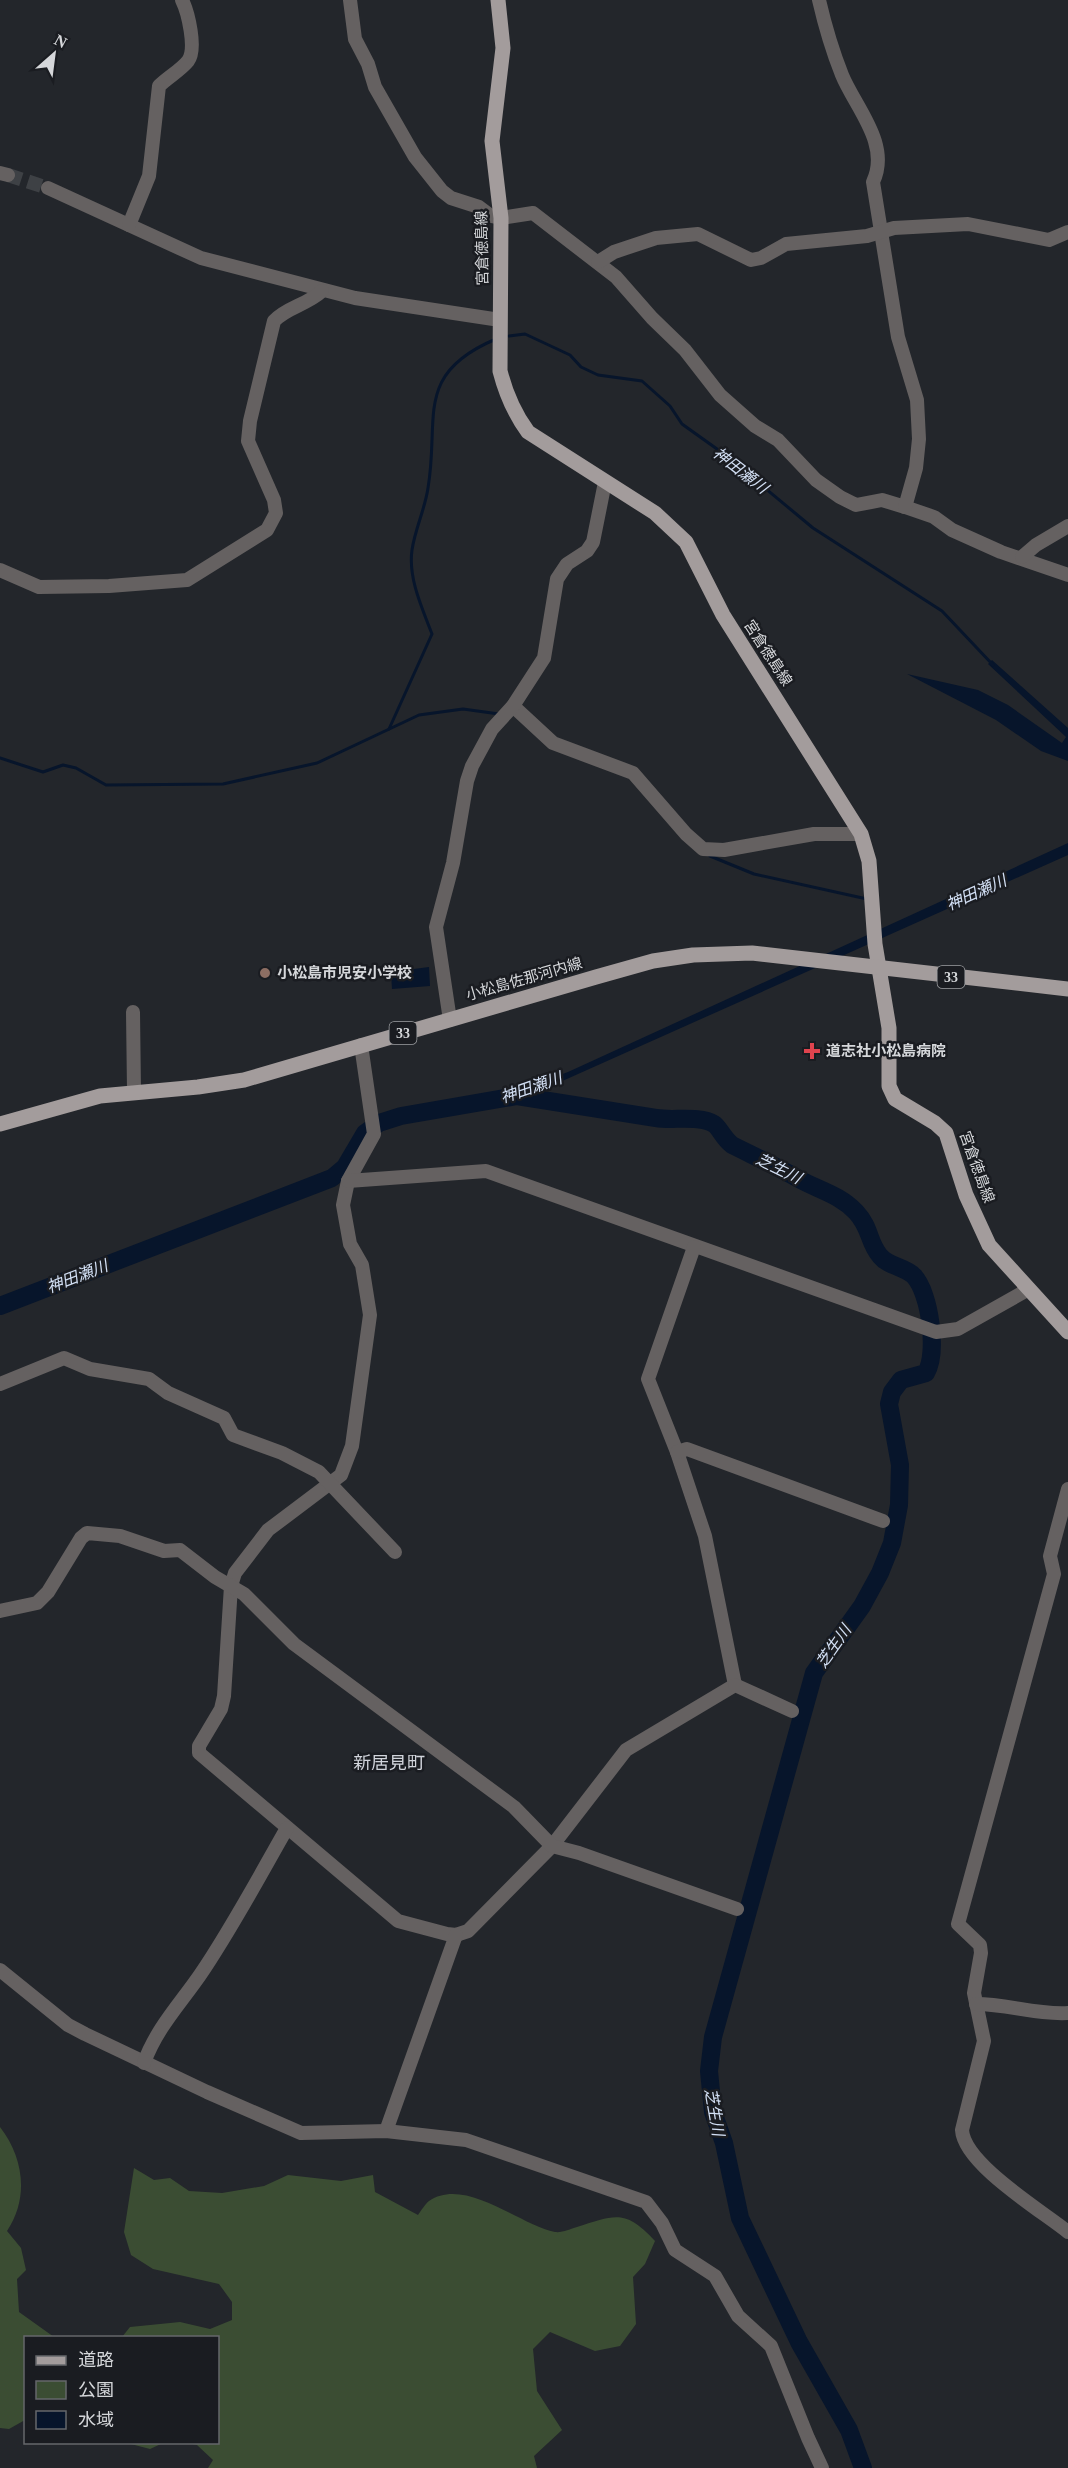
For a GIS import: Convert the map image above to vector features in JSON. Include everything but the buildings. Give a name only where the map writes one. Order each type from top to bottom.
[{"type":"main road","name":"宮倉徳島線","points":[[498,0],[503,48],[492,141],[501,218],[500,371],[505,391],[518,418],[528,432],[655,513],[686,542],[723,615],[861,834],[869,861],[875,944],[890,1049],[889,1086],[895,1100],[935,1123],[946,1133],[966,1195],[989,1245],[1068,1332]]},
{"type":"main road","name":"小松島佐那河内線","points":[[0,1124],[100,1096],[134,1091],[198,1087],[244,1080],[663,960],[715,952],[807,959],[1068,989]]},
{"type":"street","points":[[129,225],[149,176],[159,86],[191,56],[188,14],[182,0]]},
{"type":"street","points":[[350,0],[355,39],[368,64],[375,87],[415,157],[442,191],[451,198],[479,207],[491,216],[501,218],[533,213],[598,262],[685,350],[720,395],[755,426],[778,440],[816,480],[856,505],[882,500],[905,507],[934,517],[952,530],[986,546],[1068,575]]},
{"type":"street","points":[[819,0],[825,28],[842,75],[872,132],[876,174],[873,182],[880,233],[890,275],[898,337],[917,400],[918,449],[905,507]]},
{"type":"street","points":[[48,188],[201,258],[322,291],[500,320]]},
{"type":"street","points":[[598,262],[614,252],[656,238],[698,234],[751,260],[761,258],[786,244],[880,233],[894,228],[968,224],[1049,240],[1068,232]]},
{"type":"street","points":[[0,570],[39,586],[109,586],[187,580],[267,530],[276,513],[248,441],[250,422],[274,321],[282,312],[315,298],[322,291]]},
{"type":"street","points":[[450,1020],[436,927],[453,863],[472,766],[492,729],[513,706],[544,658],[557,579],[567,564],[587,551],[593,542],[606,482]]},
{"type":"street","points":[[1022,557],[1036,544],[1068,526]]},
{"type":"street","points":[[513,706],[553,742],[633,773],[686,834],[703,849],[724,850],[814,834],[861,834]]},
{"type":"street","points":[[133,1012],[134,1091]]},
{"type":"street","points":[[361,1045],[373,1126],[348,1181],[343,1205],[350,1244],[362,1265],[370,1315],[352,1446],[341,1475],[268,1530],[235,1573],[231,1586],[224,1696],[221,1708],[199,1746],[199,1753],[398,1921],[456,1935],[468,1930],[552,1846],[626,1750],[735,1685]]},
{"type":"street","points":[[348,1181],[486,1171],[931,1331],[958,1329],[1029,1288]]},
{"type":"street","points":[[694,1247],[648,1379],[677,1452],[705,1536],[735,1685]]},
{"type":"street","points":[[0,1384],[64,1358],[77,1362],[90,1370],[145,1377],[168,1393],[224,1418],[233,1435],[289,1456],[319,1472],[395,1552]]},
{"type":"street","points":[[677,1452],[687,1449],[883,1521]]},
{"type":"street","points":[[1068,1490],[1050,1556],[1054,1574],[958,1924],[980,1945],[981,1953],[974,1993],[984,2041],[962,2130],[962,2140],[990,2172],[1068,2232]]},
{"type":"street","points":[[0,1611],[37,1603],[48,1592],[81,1538],[87,1533],[120,1536],[164,1551],[180,1550],[244,1594],[294,1644],[514,1807],[552,1846],[579,1853],[737,1909]]},
{"type":"street","points":[[735,1685],[792,1711]]},
{"type":"street","points":[[144,2063],[174,2008],[199,1976],[240,1912],[287,1828]]},
{"type":"street","points":[[386,2131],[456,1935]]},
{"type":"street","points":[[0,1971],[68,2025],[144,2063],[301,2133],[386,2131],[445,2136],[484,2145],[523,2161],[646,2202],[662,2223],[675,2250],[715,2276],[738,2316],[771,2346],[822,2468]]},
{"type":"street","points":[[976,2004],[992,2004],[1045,2015],[1068,2013]]},
{"type":"green space","points":[[0,2127],[14,2152],[21,2178],[19,2205],[7,2231],[21,2248],[26,2270],[17,2279],[19,2312],[53,2336],[24,2336],[24,2421],[9,2429],[0,2428]]},
{"type":"green space","points":[[134,2168],[154,2180],[170,2178],[189,2191],[222,2193],[264,2186],[288,2175],[341,2181],[373,2175],[375,2192],[418,2215],[429,2201],[443,2195],[459,2194],[492,2204],[541,2228],[555,2232],[611,2218],[627,2219],[655,2241],[645,2264],[633,2277],[636,2324],[620,2346],[595,2351],[550,2332],[533,2349],[537,2391],[562,2430],[534,2456],[537,2468],[208,2468],[213,2460],[197,2445],[192,2444],[219,2444],[219,2336],[123,2336],[130,2327],[180,2322],[210,2329],[232,2320],[232,2302],[219,2284],[153,2269],[131,2255],[124,2232]]},
{"type":"green space","points":[[131,2444],[161,2444],[150,2449]]},
{"type":"water","points":[[992,660],[1068,728],[1068,761],[1041,751],[996,720],[907,674],[978,690],[1008,705],[1062,743],[1066,737],[988,664]]},
{"type":"water","points":[[1068,843],[1068,855],[540,1091],[538,1083],[568,1072]]},
{"type":"water","points":[[429,967],[430,986],[392,989],[391,972]]},
{"type":"waterway","name":"神田瀬川","points":[[509,336],[525,334],[570,355],[581,367],[598,375],[642,381],[670,406],[682,424],[724,454],[813,528],[942,611],[993,665]]},
{"type":"waterway","name":"神田瀬川","points":[[389,729],[432,634],[417,593],[411,561],[413,542],[428,488],[435,400],[441,383],[452,367],[470,353],[496,339]]},
{"type":"waterway","points":[[0,758],[43,772],[63,765],[76,768],[106,785],[223,784],[317,763],[419,715],[463,709],[499,714]]},
{"type":"waterway","points":[[710,856],[754,874],[867,899]]},
{"type":"waterway","name":"神田瀬川","points":[[517,1096],[550,1083]]},
{"type":"waterway","name":"芝生川","points":[[0,1306],[332,1178],[345,1167],[365,1133],[379,1123],[401,1116],[517,1096],[663,1119],[708,1121],[714,1124],[732,1145],[835,1196],[849,1206],[861,1218],[880,1256],[906,1270],[920,1284],[928,1309],[932,1338],[930,1364],[926,1373],[901,1380],[892,1392],[889,1404],[900,1465],[899,1505],[892,1543],[880,1573],[862,1606],[814,1673],[713,2037],[709,2071],[713,2112],[724,2143],[740,2218],[799,2342],[849,2430],[863,2468]]},
{"type":"tunnel","points":[[8,175],[48,188]]},
{"type":"place","name":"小松島市児安小学校","points":[[265,973]]},
{"type":"place","name":"道志社小松島病院","points":[[812,1051]]},
{"type":"district","name":"新居見町","points":[[389,1763]]}]
